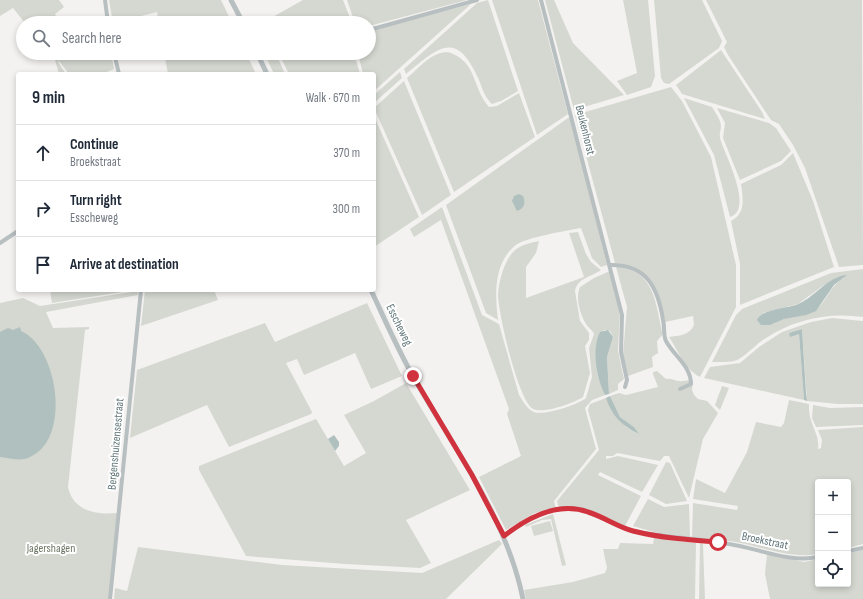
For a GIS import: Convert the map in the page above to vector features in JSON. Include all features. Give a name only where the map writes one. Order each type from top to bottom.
[{"type":"street","points":[[105,0],[107,16]]},
{"type":"street","points":[[232,0],[240,16]]},
{"type":"street","points":[[376,28],[477,0]]},
{"type":"street","name":"Beukenhorst","points":[[541,0],[610,265],[623,321],[621,352],[627,380],[625,387]]},
{"type":"street","points":[[116,60],[119,72]]},
{"type":"street","points":[[260,60],[266,72]]},
{"type":"street","points":[[0,243],[16,232]]},
{"type":"street","points":[[610,265],[628,266],[645,275],[651,283],[662,314],[665,339],[684,365],[691,379],[689,386],[680,389]]},
{"type":"street","name":"Bergenshuizensestraat","points":[[110,599],[142,292]]},
{"type":"street","name":"Esscheweg","points":[[372,292],[413,376],[472,475],[504,536],[517,574],[523,599]]},
{"type":"street","name":"Broekstraat","points":[[504,536],[543,513],[559,509],[577,509],[590,512],[622,527],[639,532],[667,537],[728,544],[801,559],[815,557]]},
{"type":"street","points":[[851,550],[863,548]]},
{"type":"green space","points":[[0,0],[59,0],[64,7],[55,14],[56,16],[19,16],[13,8],[0,16]]},
{"type":"green space","points":[[109,0],[221,0],[229,16],[158,16],[157,12],[141,16],[112,16]]},
{"type":"green space","points":[[303,0],[343,0],[349,16],[274,16]]},
{"type":"green space","points":[[347,0],[467,0],[376,24],[376,16],[353,16]]},
{"type":"green space","points":[[488,0],[518,91],[501,101],[492,104],[486,96],[471,64],[462,53],[454,48],[446,48],[437,51],[406,74],[404,69],[477,3]]},
{"type":"green space","points":[[492,0],[538,0],[568,114],[537,135]]},
{"type":"green space","points":[[545,0],[554,0],[573,43],[624,95],[574,110]]},
{"type":"green space","points":[[623,0],[648,0],[655,76],[651,87],[627,95],[617,81],[637,73]]},
{"type":"green space","points":[[654,0],[702,0],[722,41],[719,48],[669,84],[664,83],[661,78]]},
{"type":"green space","points":[[706,0],[862,0],[863,265],[839,267],[805,168],[793,145],[779,124],[771,120],[728,55],[724,47],[727,42]]},
{"type":"green space","points":[[471,4],[376,89],[376,72],[363,72],[360,60],[376,60],[376,29]]},
{"type":"green space","points":[[721,50],[762,112],[765,119],[682,94],[676,85]]},
{"type":"green space","points":[[448,52],[458,56],[465,62],[473,75],[483,99],[489,107],[497,106],[519,93],[535,137],[454,192],[407,78],[431,58]]},
{"type":"green space","points":[[55,60],[112,60],[114,69],[107,72],[67,72],[59,61],[58,62],[65,72],[58,72]]},
{"type":"green space","points":[[165,60],[249,60],[255,72],[168,72]]},
{"type":"green space","points":[[267,60],[279,60],[284,72],[273,72]]},
{"type":"green space","points":[[282,60],[356,60],[359,72],[288,72]]},
{"type":"green space","points":[[400,72],[402,78],[376,101],[376,93]]},
{"type":"green space","points":[[404,81],[451,195],[422,215],[376,112],[376,106]]},
{"type":"green space","points":[[671,87],[682,101],[711,157],[736,265],[736,307],[700,377],[694,374],[682,360],[669,337],[690,331],[694,325],[693,316],[665,322],[654,290],[645,275],[628,266],[615,263],[575,115]]},
{"type":"green space","points":[[684,98],[712,107],[720,121],[720,138],[732,168],[739,193],[740,204],[737,212],[730,217],[714,155]]},
{"type":"green space","points":[[717,108],[769,123],[776,128],[791,151],[781,161],[740,180],[723,138],[725,123]]},
{"type":"green space","points":[[568,118],[571,118],[607,265],[601,267],[592,258],[581,228],[521,242],[508,252],[499,270],[496,290],[498,320],[486,313],[446,205]]},
{"type":"green space","points":[[376,120],[419,217],[376,246]]},
{"type":"green space","points":[[793,153],[813,201],[834,267],[740,305],[740,264],[731,221],[736,218],[741,210],[743,200],[741,184],[781,165]]},
{"type":"green space","points":[[442,207],[482,315],[499,324],[519,395],[525,405],[532,411],[538,413],[552,411],[576,404],[586,398],[592,377],[589,348],[594,334],[586,324],[580,311],[578,296],[580,287],[594,278],[610,271],[620,310],[618,351],[624,379],[618,384],[618,390],[609,394],[607,357],[613,337],[610,331],[604,330],[596,345],[598,374],[605,395],[592,400],[585,408],[596,449],[554,501],[556,509],[535,513],[506,530],[479,477],[521,456],[507,414],[509,409],[441,220],[414,237],[410,229]]},
{"type":"green space","points":[[578,232],[586,254],[591,262],[601,270],[582,280],[575,291],[580,321],[589,333],[589,340],[585,346],[590,373],[583,397],[566,405],[551,409],[533,409],[527,402],[521,390],[515,374],[505,336],[498,294],[501,277],[507,260],[516,249],[529,243],[539,241],[536,253],[526,267],[526,298],[584,277],[569,233]]},
{"type":"green space","points":[[616,267],[629,270],[639,275],[652,290],[663,334],[657,341],[658,353],[652,357],[653,367],[628,376],[623,354],[627,307]]},
{"type":"green space","points":[[863,269],[863,317],[825,316],[813,318],[777,331],[759,343],[743,357],[733,361],[712,362],[736,315],[742,309],[831,273]],"holes":[[[845,277],[831,290],[822,304],[814,311],[804,315],[783,319],[773,324],[763,313],[798,304],[824,285]]]},
{"type":"green space","points":[[50,292],[122,292],[52,303]]},
{"type":"green space","name":"Jagershagen","points":[[138,292],[138,295],[46,312],[53,328],[89,327],[89,329],[85,330],[68,487],[75,501],[86,510],[101,513],[117,513],[110,599],[0,599],[0,303],[23,298],[40,306]]},
{"type":"green space","points":[[145,292],[215,292],[218,300],[141,326]]},
{"type":"green space","points":[[367,303],[402,376],[371,389],[355,353],[304,375],[297,359],[286,363],[312,412],[311,414],[229,447],[207,405],[130,438],[137,370],[265,323],[275,342]]},
{"type":"green space","points":[[832,318],[863,321],[863,404],[838,404],[807,401],[802,329],[789,333],[799,334],[804,400],[704,378],[710,367],[740,363],[759,347],[782,332],[811,322]]},
{"type":"green space","points":[[657,371],[666,379],[676,381],[693,381],[692,390],[694,395],[698,399],[707,401],[718,413],[703,439],[689,498],[669,456],[664,456],[660,461],[617,453],[613,456],[606,456],[606,459],[618,456],[658,465],[642,492],[600,472],[598,475],[641,496],[625,526],[588,510],[559,508],[557,501],[599,450],[588,410],[590,404],[606,398],[626,427],[638,434],[634,427],[620,417],[610,396],[619,393],[626,395],[658,387],[653,374],[653,372]]},
{"type":"green space","points":[[406,383],[470,490],[406,520],[431,563],[420,568],[246,556],[199,470],[199,466],[316,419],[344,466],[366,453],[344,415],[374,401]]},
{"type":"green space","points":[[722,386],[729,388],[720,410],[715,405]]},
{"type":"green space","points":[[789,400],[809,404],[810,418],[817,438],[818,449],[821,448],[822,440],[818,430],[863,427],[863,544],[851,547],[851,479],[815,479],[815,554],[787,554],[736,542],[692,538],[693,503],[737,510],[738,506],[693,499],[696,479],[725,493],[747,452],[756,422],[781,427],[784,423]]},
{"type":"green space","points":[[813,405],[830,408],[863,407],[863,425],[816,427],[812,418]]},
{"type":"green space","points":[[666,462],[670,463],[687,501],[666,504],[649,495]]},
{"type":"green space","points":[[648,499],[664,507],[689,504],[690,537],[664,535],[633,526]]},
{"type":"green space","points":[[553,514],[566,565],[562,566],[551,519],[542,520],[526,527],[525,525]]},
{"type":"green space","points":[[550,521],[553,531],[534,536],[531,526]]},
{"type":"green space","points":[[654,538],[696,543],[695,599],[526,599],[524,590],[573,582],[605,573],[607,568],[603,549],[618,549],[620,543],[653,544]]},
{"type":"green space","points":[[499,540],[502,544],[446,599],[114,599],[115,588],[127,591],[138,547],[282,565],[422,573]]},
{"type":"green space","points":[[700,543],[703,544],[705,599],[699,599]]},
{"type":"green space","points":[[863,550],[863,599],[770,599],[765,574],[767,554],[804,562],[815,560],[815,587],[851,587],[851,552]]},
{"type":"shaded area","points":[[519,194],[523,196],[524,203],[523,207],[517,211],[512,201],[514,196]]},
{"type":"shaded area","points":[[847,275],[834,285],[816,311],[806,315],[784,319],[770,325],[761,325],[757,320],[763,314],[768,312],[803,302],[833,280]]},
{"type":"shaded area","points":[[20,327],[21,331],[34,340],[44,355],[51,373],[55,393],[55,413],[52,432],[43,447],[30,457],[19,459],[0,457],[0,332],[8,328],[13,330]]},
{"type":"shaded area","points":[[802,329],[807,401],[804,400],[799,334],[790,337],[789,333]]},
{"type":"shaded area","points":[[608,330],[613,337],[607,357],[609,394],[605,395],[596,364],[596,347],[600,332]]},
{"type":"shaded area","points":[[610,396],[620,417],[634,427],[639,434],[618,420],[611,410],[606,398]]},
{"type":"shaded area","points":[[334,435],[339,442],[339,446],[335,451],[328,439]]},
{"type":"route","points":[[413,376],[453,441],[504,536],[532,518],[543,513],[559,509],[577,509],[590,512],[629,530],[674,538],[718,542]]}]
